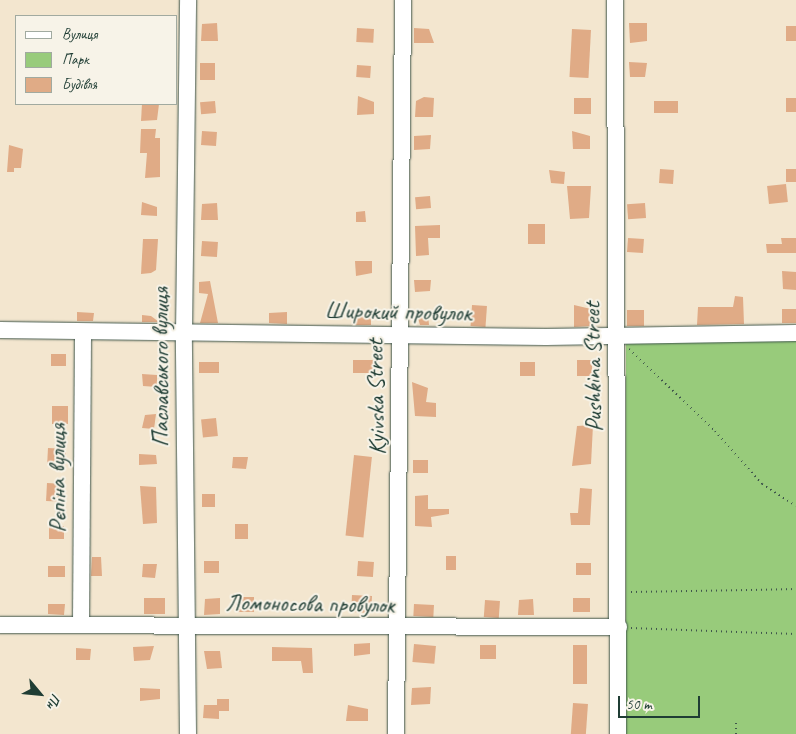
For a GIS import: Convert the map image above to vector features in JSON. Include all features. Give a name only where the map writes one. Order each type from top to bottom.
[{"type":"street","name":"Паславського вулиця","points":[[188,0],[184,334],[188,734]]},
{"type":"street","name":"Kyivska Street","points":[[396,734],[403,0]]},
{"type":"street","name":"Pushkina Street","points":[[616,0],[616,336],[620,592],[618,734]]},
{"type":"street","name":"Широкий провулок","points":[[0,330],[184,334],[616,336],[796,333]]},
{"type":"street","name":"Рєпіна вулиця","points":[[81,624],[83,332]]},
{"type":"street","name":"Ломоносова провулок","points":[[0,625],[81,624],[397,629],[619,627]]},
{"type":"path","points":[[616,336],[715,431],[762,484],[796,506]]},
{"type":"path","points":[[620,592],[796,590]]},
{"type":"path","points":[[619,627],[796,634]]},
{"type":"path","points":[[736,723],[736,734]]},
{"type":"green space","points":[[626,339],[796,339],[796,734],[626,734]]},
{"type":"building","points":[[217,23],[218,41],[201,41],[202,24]]},
{"type":"building","points":[[629,23],[647,23],[647,41],[630,43]]},
{"type":"building","points":[[786,26],[796,26],[796,41],[786,41]]},
{"type":"building","points":[[357,28],[374,29],[373,43],[356,42]]},
{"type":"building","points":[[414,28],[429,29],[434,43],[414,43]]},
{"type":"building","points":[[572,29],[591,30],[588,78],[569,77]]},
{"type":"building","points":[[629,62],[647,63],[645,77],[630,77]]},
{"type":"building","points":[[200,63],[215,63],[215,80],[200,80]]},
{"type":"building","points":[[357,65],[371,66],[370,78],[356,77]]},
{"type":"building","points":[[358,96],[374,102],[374,114],[357,115]]},
{"type":"building","points":[[424,97],[434,98],[433,117],[415,117],[416,101]]},
{"type":"building","points":[[574,98],[591,98],[591,114],[574,114]]},
{"type":"building","points":[[786,98],[796,98],[796,112],[786,112]]},
{"type":"building","points":[[215,101],[216,113],[201,114],[200,102]]},
{"type":"building","points":[[654,101],[678,101],[678,113],[654,113]]},
{"type":"building","points":[[142,105],[159,105],[157,120],[141,121]]},
{"type":"building","points":[[141,129],[156,129],[155,138],[160,138],[160,177],[145,178],[147,153],[140,153]]},
{"type":"building","points":[[202,131],[217,132],[216,146],[201,145]]},
{"type":"building","points":[[572,131],[590,136],[590,149],[573,149]]},
{"type":"building","points":[[431,135],[430,149],[414,150],[414,136]]},
{"type":"building","points":[[9,145],[23,149],[21,168],[14,168],[14,172],[7,172]]},
{"type":"building","points":[[660,169],[674,170],[673,184],[659,183]]},
{"type":"building","points":[[786,169],[796,169],[796,182],[786,182]]},
{"type":"building","points":[[549,170],[565,172],[564,184],[551,183]]},
{"type":"building","points":[[786,184],[788,202],[769,204],[767,186]]},
{"type":"building","points":[[567,186],[591,186],[589,218],[570,219]]},
{"type":"building","points":[[430,196],[431,208],[416,209],[415,197]]},
{"type":"building","points":[[142,202],[157,207],[157,216],[141,215]]},
{"type":"building","points":[[217,203],[218,220],[201,220],[202,204]]},
{"type":"building","points":[[645,203],[646,218],[628,219],[627,204]]},
{"type":"building","points":[[365,211],[366,222],[356,222],[356,212]]},
{"type":"building","points":[[528,224],[545,224],[545,244],[528,244]]},
{"type":"building","points":[[440,225],[440,238],[428,238],[429,255],[416,256],[415,226]]},
{"type":"building","points":[[628,238],[644,239],[643,253],[627,252]]},
{"type":"building","points":[[781,238],[796,238],[796,253],[767,253],[766,244],[782,244]]},
{"type":"building","points":[[143,239],[158,239],[156,270],[151,273],[141,274]]},
{"type":"building","points":[[202,241],[218,242],[217,257],[201,256]]},
{"type":"building","points":[[355,261],[372,261],[372,273],[356,276]]},
{"type":"building","points":[[782,271],[796,272],[796,290],[783,289]]},
{"type":"building","points":[[414,280],[431,280],[430,291],[415,292]]},
{"type":"building","points":[[210,281],[218,323],[200,323],[208,294],[199,293],[199,282]]},
{"type":"building","points":[[735,296],[743,297],[744,324],[697,325],[698,307],[733,307]]},
{"type":"building","points":[[472,305],[487,306],[485,327],[471,326]]},
{"type":"building","points":[[574,305],[591,309],[591,326],[574,327]]},
{"type":"building","points":[[782,309],[796,309],[796,323],[782,323]]},
{"type":"building","points":[[627,310],[644,310],[644,326],[627,326]]},
{"type":"building","points":[[77,312],[94,313],[93,321],[77,321]]},
{"type":"building","points":[[287,312],[287,324],[269,323],[269,313]]},
{"type":"building","points":[[352,314],[371,314],[371,325],[352,325]]},
{"type":"building","points":[[142,315],[151,316],[159,322],[142,322]]},
{"type":"building","points":[[417,315],[428,315],[429,325],[420,325]]},
{"type":"building","points":[[51,354],[66,354],[66,366],[51,366]]},
{"type":"building","points":[[353,360],[373,360],[373,373],[353,373]]},
{"type":"building","points":[[577,360],[592,360],[592,376],[577,376]]},
{"type":"building","points":[[199,362],[219,362],[219,373],[199,373]]},
{"type":"building","points":[[520,362],[535,362],[535,376],[520,376]]},
{"type":"building","points":[[142,374],[157,375],[157,387],[143,386]]},
{"type":"building","points":[[412,382],[428,388],[426,402],[436,403],[436,417],[415,416]]},
{"type":"building","points":[[52,406],[68,406],[68,424],[52,424]]},
{"type":"building","points":[[156,414],[154,429],[142,428],[145,415]]},
{"type":"building","points":[[216,418],[218,436],[203,437],[201,420]]},
{"type":"building","points":[[593,425],[591,464],[572,466],[577,426]]},
{"type":"building","points":[[48,448],[66,449],[65,465],[47,464]]},
{"type":"building","points":[[139,454],[156,455],[157,464],[139,465]]},
{"type":"building","points":[[354,455],[372,457],[363,537],[346,536]]},
{"type":"building","points":[[233,457],[248,457],[246,469],[232,468]]},
{"type":"building","points":[[413,460],[428,460],[428,473],[413,473]]},
{"type":"building","points":[[47,483],[64,484],[63,502],[46,501]]},
{"type":"building","points":[[140,486],[156,487],[157,523],[143,524]]},
{"type":"building","points":[[580,488],[592,489],[590,525],[571,525],[570,513],[578,513]]},
{"type":"building","points":[[202,494],[215,494],[215,507],[202,507]]},
{"type":"building","points":[[428,495],[428,509],[449,509],[449,514],[431,517],[432,527],[415,526],[415,496]]},
{"type":"building","points":[[235,524],[248,524],[248,539],[235,539]]},
{"type":"building","points":[[49,526],[64,526],[64,539],[49,539]]},
{"type":"building","points":[[446,556],[456,556],[456,570],[446,570]]},
{"type":"building","points":[[92,557],[101,557],[102,576],[91,576]]},
{"type":"building","points":[[204,561],[219,561],[219,573],[204,573]]},
{"type":"building","points":[[358,561],[374,562],[373,577],[357,576]]},
{"type":"building","points":[[576,563],[591,563],[591,575],[576,575]]},
{"type":"building","points":[[143,564],[157,564],[155,578],[142,577]]},
{"type":"building","points":[[48,566],[65,566],[65,577],[48,577]]},
{"type":"building","points":[[352,595],[372,596],[371,613],[351,612]]},
{"type":"building","points":[[236,597],[254,597],[254,612],[236,612]]},
{"type":"building","points":[[144,598],[165,598],[165,614],[144,614]]},
{"type":"building","points":[[220,598],[220,614],[204,615],[205,599]]},
{"type":"building","points":[[573,598],[590,598],[590,612],[573,612]]},
{"type":"building","points":[[533,599],[534,615],[518,615],[519,600]]},
{"type":"building","points":[[485,600],[500,601],[499,618],[484,617]]},
{"type":"building","points":[[48,604],[65,604],[64,615],[48,614]]},
{"type":"building","points":[[414,604],[434,605],[433,617],[413,616]]},
{"type":"building","points":[[370,643],[370,654],[354,656],[354,644]]},
{"type":"building","points":[[414,644],[436,646],[434,664],[412,662]]},
{"type":"building","points":[[480,645],[496,645],[496,659],[480,659]]},
{"type":"building","points":[[573,645],[587,645],[587,684],[573,684]]},
{"type":"building","points":[[154,646],[150,660],[134,661],[133,647]]},
{"type":"building","points":[[272,647],[312,648],[313,673],[303,673],[301,661],[272,661]]},
{"type":"building","points":[[76,648],[91,649],[90,660],[76,660]]},
{"type":"building","points":[[204,651],[220,651],[222,668],[207,669]]},
{"type":"building","points":[[431,687],[430,704],[411,705],[412,688]]},
{"type":"building","points":[[140,688],[160,689],[160,699],[140,701]]},
{"type":"building","points":[[217,699],[229,699],[229,711],[219,711],[219,719],[203,718],[204,705],[217,705]]},
{"type":"building","points":[[573,703],[588,704],[586,734],[571,734]]},
{"type":"building","points":[[348,705],[368,709],[368,721],[346,721]]}]
